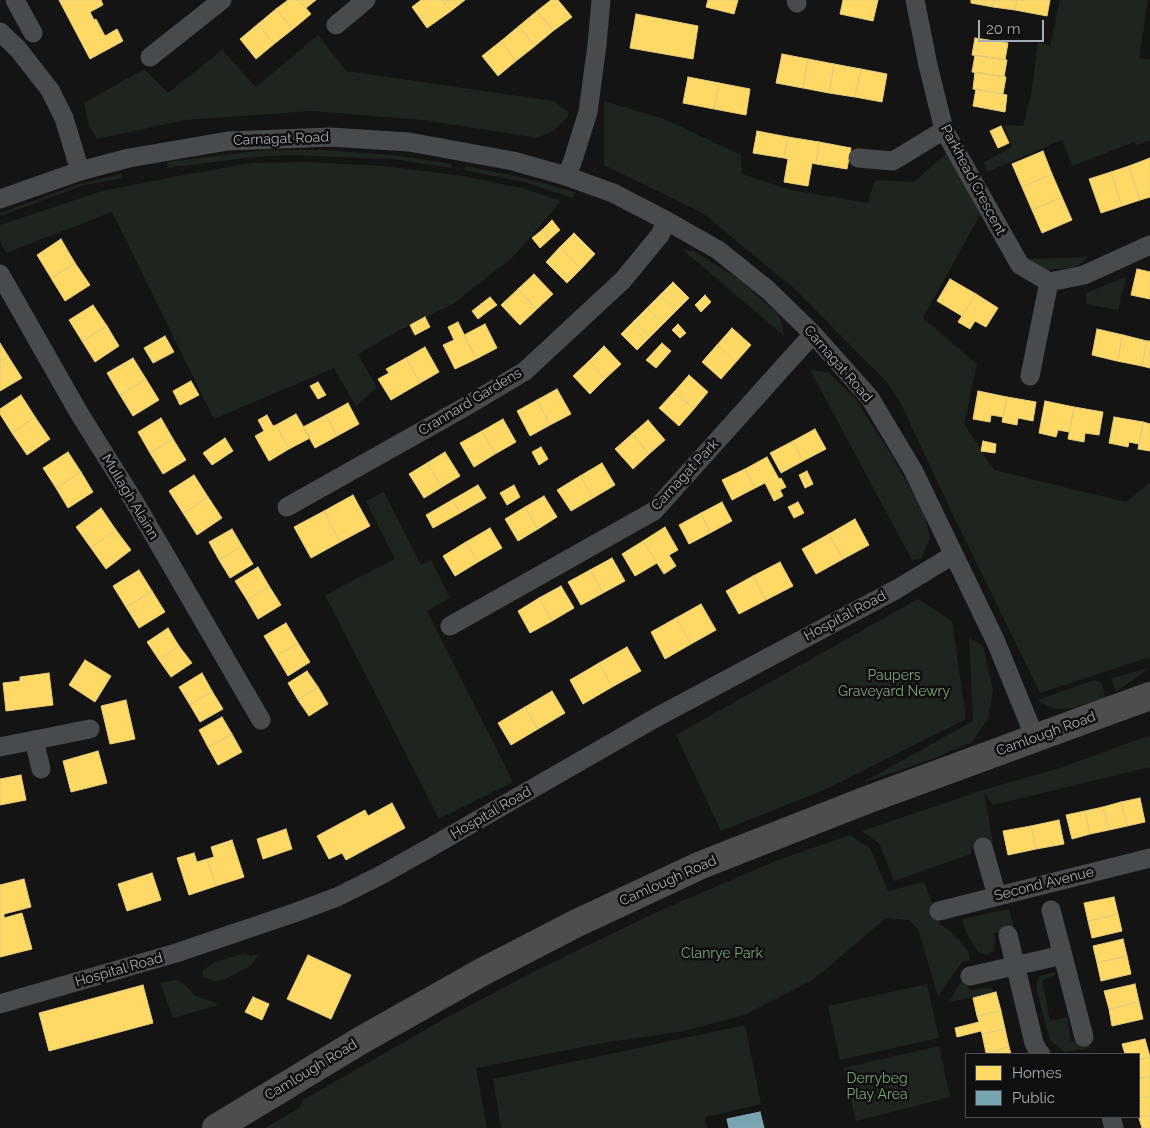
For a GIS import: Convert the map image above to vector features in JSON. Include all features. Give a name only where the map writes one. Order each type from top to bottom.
[{"type":"main road","name":"Camlough Road","points":[[216,1128],[358,1042],[482,972],[577,923],[701,865],[864,801],[1150,696]]},
{"type":"street","points":[[16,0],[33,33]]},
{"type":"street","points":[[150,57],[222,0]]},
{"type":"street","points":[[336,25],[366,0]]},
{"type":"street","points":[[566,176],[572,164],[588,112],[597,45],[600,0]]},
{"type":"street","name":"Parkhead Crescent","points":[[915,0],[944,130],[1020,265],[1049,282]]},
{"type":"street","points":[[0,32],[18,49],[50,90],[64,118],[80,171]]},
{"type":"street","points":[[858,158],[894,161],[944,130]]},
{"type":"street","name":"Carnagat Road","points":[[0,199],[80,171],[130,158],[228,141],[331,137],[409,142],[513,161],[566,176],[613,193],[667,221],[718,250],[768,290],[813,334],[870,398],[913,470],[996,642],[1034,738]]},
{"type":"street","name":"Crannard Gardens","points":[[287,507],[525,371],[623,280],[660,235],[667,221]]},
{"type":"street","points":[[1030,376],[1049,282],[1084,275],[1150,245]]},
{"type":"street","name":"Mullagh Alainn","points":[[0,274],[79,413],[134,501],[261,720]]},
{"type":"street","name":"Carnagat Park","points":[[450,626],[654,511],[813,334]]},
{"type":"street","name":"Hospital Road","points":[[0,1004],[176,953],[337,897],[423,852],[657,717],[897,589],[953,555]]},
{"type":"street","points":[[0,747],[90,729]]},
{"type":"street","points":[[34,740],[41,769]]},
{"type":"street","points":[[983,847],[997,896]]},
{"type":"street","name":"Second Avenue","points":[[939,912],[1150,858]]},
{"type":"street","name":"Second Avenue","points":[[1051,910],[1084,1037]]},
{"type":"street","points":[[1008,935],[1034,1043],[1040,1053]]},
{"type":"street","points":[[970,976],[1063,955]]},
{"type":"green space","points":[[1060,0],[1148,0],[1139,58],[1150,60],[1150,140],[1137,145],[1134,142],[1072,166],[1062,140],[987,172],[984,162],[1012,147],[1004,125],[1023,126],[1031,95],[1038,42],[1050,46]]},
{"type":"green space","points":[[318,35],[346,71],[554,101],[569,113],[566,119],[553,131],[537,138],[423,120],[312,111],[185,120],[97,139],[89,126],[84,103],[144,69],[168,93],[222,50],[256,87]]},
{"type":"green space","points":[[604,101],[664,119],[741,155],[742,174],[791,190],[868,203],[875,180],[914,182],[950,150],[981,213],[923,318],[977,364],[964,424],[994,470],[1126,502],[1150,482],[1150,657],[1040,693],[900,402],[887,382],[796,290],[704,214],[604,165]]},
{"type":"green space","points":[[265,150],[323,150],[393,155],[452,164],[451,168],[393,159],[290,155],[254,157],[167,168],[167,162]]},
{"type":"green space","points":[[307,162],[382,166],[457,175],[526,189],[561,201],[514,256],[453,304],[402,329],[358,354],[377,388],[356,406],[334,368],[214,419],[112,212],[6,253],[0,241],[0,225],[102,191],[253,163]]},
{"type":"green space","points":[[466,166],[529,179],[574,192],[573,198],[524,182],[464,170]]},
{"type":"green space","points":[[122,174],[123,178],[84,185],[0,216],[0,213],[79,184]]},
{"type":"green space","points":[[683,250],[694,251],[740,280],[777,313],[782,324],[784,336]]},
{"type":"green space","points":[[1088,257],[1079,265],[1047,270],[1029,259]]},
{"type":"green space","points":[[1126,277],[1118,310],[1086,304],[1086,293]]},
{"type":"green space","points":[[810,370],[829,373],[854,397],[894,459],[924,513],[930,537],[921,559],[912,560]]},
{"type":"green space","points":[[384,492],[421,565],[431,560],[450,598],[427,611],[513,782],[439,819],[325,595],[395,559],[366,501]]},
{"type":"green space","name":"Paupers Graveyard Newry","points":[[918,599],[952,621],[966,719],[831,787],[721,831],[676,735]]},
{"type":"green space","points":[[969,637],[983,646],[993,690],[988,719],[972,742],[935,758],[860,784],[973,721]]},
{"type":"green space","points":[[1149,668],[1116,692],[1111,678]]},
{"type":"green space","points":[[1094,680],[1102,683],[1105,698],[1073,708],[1058,709],[1046,706],[1038,700]]},
{"type":"green space","points":[[1150,735],[1150,767],[993,805],[984,792],[993,842],[973,845],[970,854],[894,881],[879,843],[862,831],[983,790],[1063,767]]},
{"type":"green space","name":"Clanrye Park","points":[[850,835],[870,848],[888,891],[924,882],[940,924],[950,931],[968,950],[970,960],[962,962],[938,996],[918,929],[909,920],[886,918],[813,980],[744,1015],[685,1031],[603,1043],[476,1068],[487,1128],[265,1128],[299,1108],[303,1100],[446,1018],[535,971],[659,911],[773,862]]},
{"type":"green space","points":[[1009,909],[1014,929],[994,933],[995,943],[993,951],[988,955],[978,952],[967,934],[962,919]]},
{"type":"green space","points":[[245,953],[250,956],[259,954],[250,966],[223,980],[213,981],[203,977],[203,970],[213,963]]},
{"type":"green space","points":[[1055,972],[1055,976],[1042,980],[1050,1021],[1067,1017],[1071,1042],[1089,1039],[1091,1048],[1065,1052],[1050,1040],[1037,992],[1037,982],[1040,976]]},
{"type":"green space","points":[[965,975],[969,990],[992,988],[994,993],[949,1002]]},
{"type":"green space","points":[[176,980],[185,985],[195,996],[218,1005],[173,1018],[160,983]]},
{"type":"green space","points":[[927,984],[939,1038],[840,1060],[828,1006]]},
{"type":"green space","points":[[745,1025],[761,1104],[705,1117],[707,1128],[501,1128],[493,1079]]},
{"type":"green space","name":"Derrybeg Play Area","points":[[939,1046],[950,1097],[856,1121],[843,1068]]},
{"type":"building: Homes","points":[[59,0],[101,0],[103,5],[90,12],[94,20],[96,19],[105,36],[117,29],[123,41],[90,59]]},
{"type":"building: Homes","points":[[288,0],[299,0],[311,14],[293,29],[276,9]]},
{"type":"building: Homes","points":[[299,0],[316,0],[306,8]]},
{"type":"building: Homes","points":[[421,0],[442,0],[451,11],[427,28],[412,7]]},
{"type":"building: Homes","points":[[442,0],[465,0],[451,11]]},
{"type":"building: Homes","points":[[551,0],[558,0],[572,17],[553,31],[537,11]]},
{"type":"building: Homes","points":[[708,0],[738,0],[734,14],[706,7]]},
{"type":"building: Homes","points":[[843,0],[878,0],[873,21],[840,14]]},
{"type":"building: Homes","points":[[971,0],[994,0],[993,7],[971,3]]},
{"type":"building: Homes","points":[[994,0],[1017,0],[1015,10],[993,7]]},
{"type":"building: Homes","points":[[1017,0],[1050,0],[1047,16],[1015,10]]},
{"type":"building: Homes","points":[[276,9],[293,29],[274,44],[258,24]]},
{"type":"building: Homes","points":[[537,11],[553,31],[535,46],[519,26]]},
{"type":"building: Homes","points":[[636,14],[698,26],[693,59],[630,48]]},
{"type":"building: Homes","points":[[258,24],[274,44],[256,59],[240,39]]},
{"type":"building: Homes","points":[[519,26],[535,46],[516,61],[501,41]]},
{"type":"building: Homes","points":[[975,38],[1008,43],[1005,60],[972,55]]},
{"type":"building: Homes","points":[[501,41],[516,61],[498,76],[482,56]]},
{"type":"building: Homes","points":[[782,54],[808,59],[803,88],[776,83]]},
{"type":"building: Homes","points":[[975,55],[1007,60],[1004,77],[972,72]]},
{"type":"building: Homes","points":[[808,59],[834,64],[829,93],[803,88]]},
{"type":"building: Homes","points":[[834,64],[861,69],[855,97],[829,93]]},
{"type":"building: Homes","points":[[861,69],[887,74],[882,102],[855,97]]},
{"type":"building: Homes","points":[[975,72],[1006,77],[1003,94],[973,89]]},
{"type":"building: Homes","points":[[688,77],[719,83],[714,109],[683,103]]},
{"type":"building: Homes","points":[[719,83],[750,89],[746,115],[714,109]]},
{"type":"building: Homes","points":[[976,89],[1007,95],[1005,112],[973,106]]},
{"type":"building: Homes","points":[[1001,126],[1009,143],[998,148],[990,131]]},
{"type":"building: Homes","points":[[757,131],[788,137],[784,158],[753,153]]},
{"type":"building: Homes","points":[[788,137],[819,142],[816,164],[812,163],[808,186],[784,182],[788,159],[784,158]]},
{"type":"building: Homes","points":[[819,142],[851,148],[847,169],[816,164]]},
{"type":"building: Homes","points":[[1043,151],[1052,174],[1022,187],[1012,164]]},
{"type":"building: Homes","points":[[1150,158],[1150,197],[1140,200],[1129,166]]},
{"type":"building: Homes","points":[[1129,166],[1140,200],[1122,206],[1111,172]]},
{"type":"building: Homes","points":[[1111,172],[1122,206],[1101,213],[1089,179]]},
{"type":"building: Homes","points":[[1052,174],[1062,197],[1032,210],[1022,187]]},
{"type":"building: Homes","points":[[1062,197],[1072,220],[1042,233],[1032,210]]},
{"type":"building: Homes","points":[[552,220],[560,230],[550,239],[542,230]]},
{"type":"building: Homes","points":[[542,230],[550,239],[540,248],[532,238]]},
{"type":"building: Homes","points":[[574,233],[595,254],[581,269],[560,247]]},
{"type":"building: Homes","points":[[61,239],[75,263],[51,278],[37,255]]},
{"type":"building: Homes","points":[[560,247],[581,269],[567,283],[546,262]]},
{"type":"building: Homes","points":[[75,263],[90,285],[65,301],[51,278]]},
{"type":"building: Homes","points":[[1137,269],[1150,272],[1150,299],[1131,295]]},
{"type":"building: Homes","points":[[534,274],[553,294],[537,309],[518,289]]},
{"type":"building: Homes","points":[[950,279],[976,294],[962,316],[937,301]]},
{"type":"building: Homes","points":[[673,282],[689,298],[676,311],[660,295]]},
{"type":"building: Homes","points":[[518,289],[537,309],[520,325],[501,305]]},
{"type":"building: Homes","points":[[976,294],[998,308],[986,327],[975,321],[970,329],[958,322]]},
{"type":"building: Homes","points":[[660,295],[676,311],[663,324],[647,308]]},
{"type":"building: Homes","points":[[705,295],[711,302],[701,312],[695,305]]},
{"type":"building: Homes","points":[[490,297],[497,305],[487,312],[481,304]]},
{"type":"building: Homes","points":[[481,304],[487,312],[478,319],[472,311]]},
{"type":"building: Homes","points":[[93,305],[107,326],[82,341],[69,320]]},
{"type":"building: Homes","points":[[647,308],[663,324],[650,337],[634,321]]},
{"type":"building: Homes","points":[[425,317],[430,327],[415,335],[410,325]]},
{"type":"building: Homes","points":[[634,321],[650,337],[637,350],[621,334]]},
{"type":"building: Homes","points":[[458,322],[476,359],[455,369],[443,345],[454,340],[448,327]]},
{"type":"building: Homes","points":[[485,324],[497,348],[476,359],[464,335]]},
{"type":"building: Homes","points":[[678,324],[686,333],[680,338],[672,330]]},
{"type":"building: Homes","points":[[107,326],[119,346],[95,362],[82,341]]},
{"type":"building: Homes","points":[[732,328],[751,345],[736,362],[717,345]]},
{"type":"building: Homes","points":[[1097,329],[1123,335],[1117,361],[1092,355]]},
{"type":"building: Homes","points":[[1123,335],[1147,341],[1142,366],[1117,361]]},
{"type":"building: Homes","points":[[165,336],[174,352],[153,363],[144,348]]},
{"type":"building: Homes","points":[[1147,341],[1150,341],[1150,368],[1142,366]]},
{"type":"building: Homes","points":[[0,343],[8,356],[0,361]]},
{"type":"building: Homes","points":[[662,343],[671,351],[656,368],[646,360]]},
{"type":"building: Homes","points":[[717,345],[736,362],[721,379],[702,362]]},
{"type":"building: Homes","points":[[604,346],[621,364],[605,379],[589,361]]},
{"type":"building: Homes","points":[[425,347],[439,372],[420,383],[406,358]]},
{"type":"building: Homes","points":[[8,356],[22,378],[0,391],[0,361]]},
{"type":"building: Homes","points":[[133,358],[146,379],[120,395],[107,373]]},
{"type":"building: Homes","points":[[406,358],[420,383],[391,400],[378,379],[389,373],[386,369]]},
{"type":"building: Homes","points":[[589,361],[605,379],[590,394],[573,376]]},
{"type":"building: Homes","points":[[689,375],[708,392],[694,409],[674,392]]},
{"type":"building: Homes","points":[[146,379],[159,400],[133,416],[120,395]]},
{"type":"building: Homes","points":[[191,381],[199,395],[180,405],[173,391]]},
{"type":"building: Homes","points":[[318,382],[326,395],[318,399],[310,386]]},
{"type":"building: Homes","points":[[557,389],[571,414],[550,425],[537,400]]},
{"type":"building: Homes","points":[[978,391],[1007,397],[1003,417],[991,415],[990,422],[973,419]]},
{"type":"building: Homes","points":[[674,392],[694,409],[679,426],[659,408]]},
{"type":"building: Homes","points":[[21,395],[35,417],[12,433],[0,414],[0,409]]},
{"type":"building: Homes","points":[[1007,397],[1036,402],[1033,421],[1018,418],[1017,425],[1002,422]]},
{"type":"building: Homes","points":[[537,400],[550,425],[530,436],[517,411]]},
{"type":"building: Homes","points":[[1045,401],[1074,407],[1069,432],[1058,430],[1056,437],[1039,433]]},
{"type":"building: Homes","points":[[348,403],[359,424],[337,436],[326,415]]},
{"type":"building: Homes","points":[[1074,407],[1103,412],[1099,435],[1085,433],[1084,442],[1068,439]]},
{"type":"building: Homes","points":[[296,414],[310,438],[289,449],[276,425]]},
{"type":"building: Homes","points":[[267,415],[273,426],[276,425],[289,449],[269,461],[255,436],[264,431],[258,420]]},
{"type":"building: Homes","points":[[326,415],[337,436],[315,448],[303,427]]},
{"type":"building: Homes","points":[[35,417],[50,439],[27,455],[12,433]]},
{"type":"building: Homes","points":[[1114,417],[1143,422],[1139,444],[1129,442],[1128,447],[1109,443]]},
{"type":"building: Homes","points":[[161,418],[173,439],[150,453],[138,432]]},
{"type":"building: Homes","points":[[503,419],[516,442],[495,454],[482,431]]},
{"type":"building: Homes","points":[[648,420],[665,440],[649,454],[632,434]]},
{"type":"building: Homes","points":[[1143,422],[1150,424],[1150,451],[1138,449]]},
{"type":"building: Homes","points":[[815,429],[826,449],[803,461],[793,441]]},
{"type":"building: Homes","points":[[482,431],[495,454],[474,467],[460,443]]},
{"type":"building: Homes","points":[[632,434],[649,454],[633,469],[615,449]]},
{"type":"building: Homes","points":[[225,438],[233,451],[212,465],[203,453]]},
{"type":"building: Homes","points":[[173,439],[186,460],[163,474],[150,453]]},
{"type":"building: Homes","points":[[793,441],[803,461],[781,473],[770,453]]},
{"type":"building: Homes","points":[[983,441],[996,444],[995,453],[981,451]]},
{"type":"building: Homes","points":[[541,447],[548,459],[539,465],[532,452]]},
{"type":"building: Homes","points":[[68,452],[81,472],[56,488],[43,468]]},
{"type":"building: Homes","points":[[445,452],[460,476],[442,487],[427,463]]},
{"type":"building: Homes","points":[[767,457],[779,479],[781,478],[786,487],[780,490],[783,496],[774,501],[765,483],[755,488],[745,469]]},
{"type":"building: Homes","points":[[427,463],[442,487],[424,498],[409,474]]},
{"type":"building: Homes","points":[[602,463],[615,485],[593,498],[580,476]]},
{"type":"building: Homes","points":[[745,469],[755,488],[732,500],[722,480]]},
{"type":"building: Homes","points":[[807,471],[813,484],[805,488],[799,475]]},
{"type":"building: Homes","points":[[81,472],[93,492],[68,508],[56,488]]},
{"type":"building: Homes","points":[[194,475],[208,497],[183,513],[169,491]]},
{"type":"building: Homes","points":[[580,476],[593,498],[571,511],[557,490]]},
{"type":"building: Homes","points":[[478,485],[486,498],[460,513],[452,500]]},
{"type":"building: Homes","points":[[514,485],[520,497],[507,505],[500,493]]},
{"type":"building: Homes","points":[[353,495],[370,526],[340,542],[324,511]]},
{"type":"building: Homes","points":[[544,496],[557,517],[538,529],[525,507]]},
{"type":"building: Homes","points":[[208,497],[222,518],[197,535],[183,513]]},
{"type":"building: Homes","points":[[452,500],[460,513],[433,528],[426,515]]},
{"type":"building: Homes","points":[[722,502],[732,521],[710,533],[701,513]]},
{"type":"building: Homes","points":[[798,502],[804,513],[794,518],[788,507]]},
{"type":"building: Homes","points":[[525,507],[538,529],[518,541],[505,519]]},
{"type":"building: Homes","points":[[101,508],[116,530],[91,548],[76,527]]},
{"type":"building: Homes","points":[[324,511],[340,542],[311,558],[294,527]]},
{"type":"building: Homes","points":[[701,513],[710,533],[689,544],[679,525]]},
{"type":"building: Homes","points":[[855,519],[869,545],[843,559],[829,534]]},
{"type":"building: Homes","points":[[665,527],[678,550],[669,555],[676,566],[664,574],[643,541]]},
{"type":"building: Homes","points":[[490,528],[502,548],[478,562],[466,542]]},
{"type":"building: Homes","points":[[232,529],[242,546],[219,560],[209,542]]},
{"type":"building: Homes","points":[[116,530],[131,550],[106,569],[91,548]]},
{"type":"building: Homes","points":[[829,534],[843,559],[816,574],[802,549]]},
{"type":"building: Homes","points":[[643,541],[657,563],[635,576],[622,554]]},
{"type":"building: Homes","points":[[466,542],[478,562],[455,576],[443,556]]},
{"type":"building: Homes","points":[[242,546],[253,564],[230,578],[219,560]]},
{"type":"building: Homes","points":[[612,558],[625,581],[603,593],[590,570]]},
{"type":"building: Homes","points":[[780,562],[793,586],[766,600],[753,576]]},
{"type":"building: Homes","points":[[258,567],[269,586],[247,600],[235,581]]},
{"type":"building: Homes","points":[[139,570],[152,591],[126,607],[113,586]]},
{"type":"building: Homes","points":[[590,570],[603,593],[581,605],[568,582]]},
{"type":"building: Homes","points":[[753,576],[766,600],[739,614],[726,591]]},
{"type":"building: Homes","points":[[269,586],[281,605],[258,619],[247,600]]},
{"type":"building: Homes","points":[[561,586],[574,608],[552,621],[539,598]]},
{"type":"building: Homes","points":[[152,591],[165,612],[139,628],[126,607]]},
{"type":"building: Homes","points":[[539,598],[552,621],[530,633],[518,611]]},
{"type":"building: Homes","points":[[701,604],[716,630],[691,644],[676,618]]},
{"type":"building: Homes","points":[[676,618],[691,644],[665,659],[651,632]]},
{"type":"building: Homes","points":[[286,623],[298,643],[276,656],[264,636]]},
{"type":"building: Homes","points":[[168,628],[179,646],[159,660],[147,642]]},
{"type":"building: Homes","points":[[298,643],[310,662],[288,676],[276,656]]},
{"type":"building: Homes","points":[[179,646],[192,663],[171,677],[159,660]]},
{"type":"building: Homes","points":[[627,647],[641,671],[612,687],[599,663]]},
{"type":"building: Homes","points":[[85,660],[111,676],[95,702],[69,685]]},
{"type":"building: Homes","points":[[599,663],[612,687],[583,704],[570,680]]},
{"type":"building: Homes","points":[[307,671],[318,687],[298,700],[288,683]]},
{"type":"building: Homes","points":[[49,673],[53,705],[6,711],[3,683],[20,681],[20,677]]},
{"type":"building: Homes","points":[[202,673],[212,691],[190,705],[179,687]]},
{"type":"building: Homes","points":[[318,687],[328,704],[309,716],[298,700]]},
{"type":"building: Homes","points":[[212,691],[223,709],[200,722],[190,705]]},
{"type":"building: Homes","points":[[552,691],[565,713],[538,729],[525,707]]},
{"type":"building: Homes","points":[[126,700],[135,739],[110,744],[101,706]]},
{"type":"building: Homes","points":[[525,707],[538,729],[511,745],[498,723]]},
{"type":"building: Homes","points":[[222,717],[232,734],[208,747],[199,730]]},
{"type":"building: Homes","points":[[232,734],[242,752],[218,765],[208,747]]},
{"type":"building: Homes","points":[[98,751],[107,783],[71,792],[63,761]]},
{"type":"building: Homes","points":[[21,775],[26,800],[0,805],[0,779]]},
{"type":"building: Homes","points":[[1140,798],[1145,822],[1127,826],[1121,802]]},
{"type":"building: Homes","points":[[1121,802],[1127,826],[1109,830],[1103,807]]},
{"type":"building: Homes","points":[[392,803],[405,828],[346,860],[342,853],[329,859],[317,836],[365,810],[368,816]]},
{"type":"building: Homes","points":[[1103,807],[1109,830],[1090,834],[1085,811]]},
{"type":"building: Homes","points":[[1085,811],[1090,834],[1072,839],[1066,815]]},
{"type":"building: Homes","points":[[1059,820],[1064,844],[1036,849],[1031,826]]},
{"type":"building: Homes","points":[[1031,826],[1036,849],[1008,855],[1003,831]]},
{"type":"building: Homes","points":[[286,829],[292,849],[263,859],[257,839]]},
{"type":"building: Homes","points":[[232,840],[244,877],[216,886],[207,859],[214,857],[211,847]]},
{"type":"building: Homes","points":[[194,853],[197,862],[207,859],[216,886],[189,895],[177,858]]},
{"type":"building: Homes","points":[[152,873],[161,900],[127,911],[118,884]]},
{"type":"building: Homes","points":[[24,879],[31,907],[4,914],[4,918],[22,913],[32,949],[0,957],[0,885]]},
{"type":"building: Homes","points":[[1114,897],[1118,914],[1088,921],[1084,903]]},
{"type":"building: Homes","points":[[1118,914],[1122,931],[1092,938],[1088,921]]},
{"type":"building: Homes","points":[[1123,939],[1127,956],[1097,963],[1093,946]]},
{"type":"building: Homes","points":[[308,955],[351,975],[331,1019],[287,999]]},
{"type":"building: Homes","points":[[1127,956],[1131,974],[1101,981],[1097,963]]},
{"type":"building: Homes","points":[[1135,984],[1139,1002],[1109,1009],[1104,991]]},
{"type":"building: Homes","points":[[143,985],[153,1023],[49,1051],[39,1013]]},
{"type":"building: Homes","points":[[996,992],[1001,1011],[977,1016],[973,998]]},
{"type":"building: Homes","points":[[253,997],[269,1004],[262,1020],[245,1012]]},
{"type":"building: Homes","points":[[1139,1002],[1143,1019],[1112,1026],[1109,1009]]},
{"type":"building: Homes","points":[[1001,1011],[1005,1029],[982,1034],[981,1031],[957,1037],[955,1028],[979,1022],[977,1016]]},
{"type":"building: Homes","points":[[1005,1029],[1009,1047],[986,1053],[982,1034]]},
{"type":"building: Homes","points":[[1145,1039],[1150,1057],[1140,1060],[1140,1053],[1125,1053],[1122,1044]]},
{"type":"building: Homes","points":[[1009,1047],[1011,1053],[986,1053]]},
{"type":"building: Homes","points":[[1150,1057],[1150,1076],[1140,1079],[1140,1060]]},
{"type":"building: Homes","points":[[1150,1076],[1150,1096],[1140,1098],[1140,1079]]},
{"type":"building: Homes","points":[[1150,1096],[1150,1115],[1140,1118],[1140,1098]]},
{"type":"building: Homes","points":[[1150,1115],[1150,1128],[1142,1128],[1140,1118]]},
{"type":"building: Public","points":[[760,1112],[764,1128],[729,1128],[727,1119]]}]
